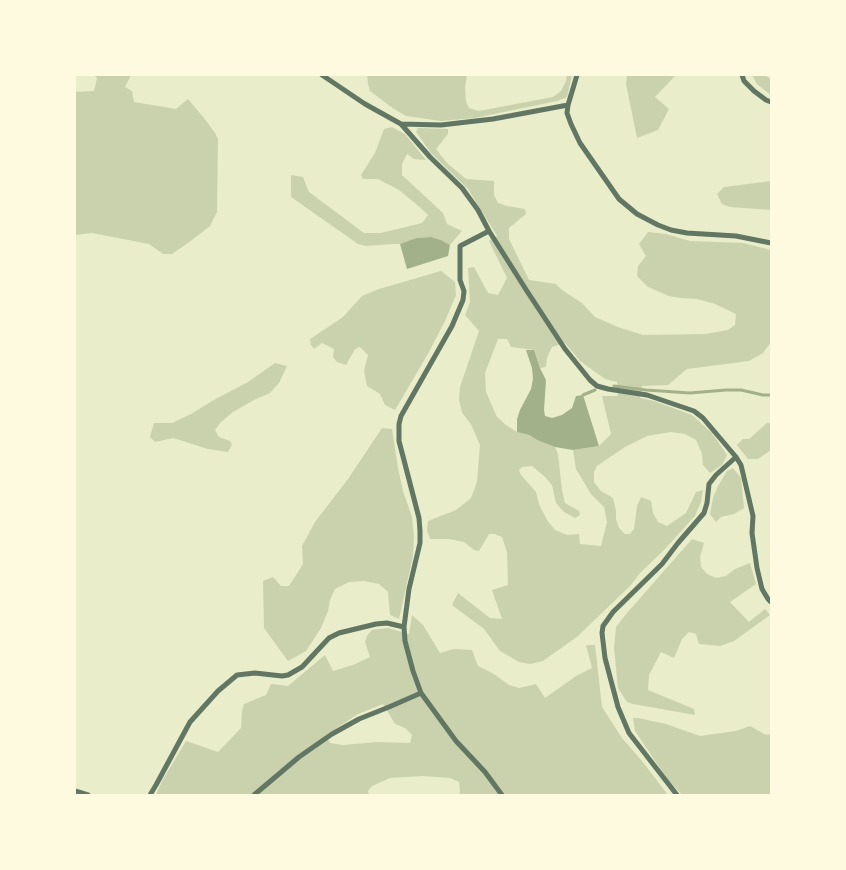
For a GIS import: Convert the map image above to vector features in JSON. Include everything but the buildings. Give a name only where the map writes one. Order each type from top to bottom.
[{"type":"street","points":[[322,75],[365,104],[401,124],[430,157],[462,188],[478,210],[524,288],[590,380],[597,386],[608,390],[647,395],[694,411],[703,418],[741,465],[753,516],[752,533],[757,568],[762,589],[771,602]]},
{"type":"street","points":[[577,75],[567,114],[580,143],[619,199],[637,214],[671,230],[687,233],[736,236],[771,243]]},
{"type":"street","points":[[742,75],[754,91],[771,102]]},
{"type":"street","points":[[401,124],[441,124],[493,119],[568,105]]},
{"type":"street","points":[[489,230],[460,246],[460,280],[464,291],[463,300],[452,326],[400,416],[399,441],[419,518],[420,531],[420,543],[409,589],[404,627],[405,641],[413,671],[421,692],[456,741],[485,772],[502,795]]},
{"type":"street","points":[[677,795],[629,733],[618,707],[605,658],[603,626],[613,612],[662,564],[678,542],[704,513],[710,484],[716,475],[736,457]]},
{"type":"street","points":[[150,795],[190,722],[218,691],[237,675],[255,673],[288,675],[302,666],[329,638],[339,633],[387,622],[404,627]]},
{"type":"street","points":[[254,795],[299,757],[332,734],[359,718],[421,692]]},
{"type":"street","points":[[75,791],[88,795]]},
{"type":"shaded area","points":[[94,75],[131,75],[125,87],[132,91],[134,102],[176,109],[188,99],[218,139],[217,212],[210,226],[172,254],[163,254],[149,244],[92,233],[75,235],[75,92],[94,91],[97,78]]},
{"type":"shaded area","points":[[367,75],[467,75],[465,87],[466,102],[469,108],[479,111],[553,97],[561,91],[567,75],[572,75],[567,97],[557,101],[475,118],[441,121],[406,116],[394,109],[370,91]]},
{"type":"shaded area","points":[[627,75],[676,75],[655,97],[669,109],[658,130],[637,138],[626,84]]},
{"type":"shaded area","points":[[752,75],[764,75],[771,79],[771,95],[757,84]]},
{"type":"shaded area","points":[[392,127],[405,134],[426,160],[414,159],[407,154],[402,164],[402,175],[443,213],[447,224],[462,231],[450,245],[431,237],[416,238],[400,244],[366,246],[358,244],[291,197],[291,175],[303,177],[309,192],[364,233],[381,233],[422,223],[428,215],[399,190],[378,179],[363,179],[361,175],[375,153],[384,129]]},
{"type":"shaded area","points":[[418,128],[448,129],[448,134],[436,149],[447,163],[466,179],[494,181],[494,195],[498,203],[525,209],[526,214],[509,228],[509,239],[529,280],[556,284],[582,303],[595,317],[618,327],[643,335],[706,334],[728,330],[735,325],[736,314],[715,304],[697,299],[669,296],[648,287],[637,276],[638,266],[646,256],[639,244],[648,232],[666,234],[690,241],[743,243],[771,250],[771,342],[763,353],[749,361],[687,369],[668,385],[642,386],[640,398],[692,415],[712,433],[727,455],[722,465],[710,473],[703,465],[702,454],[696,440],[685,434],[671,432],[647,436],[625,447],[597,466],[594,472],[594,482],[601,491],[613,498],[619,528],[625,534],[630,534],[634,529],[637,506],[641,497],[651,501],[653,513],[658,522],[667,526],[686,513],[696,492],[703,490],[701,502],[695,516],[630,586],[578,636],[543,661],[530,664],[519,662],[500,651],[484,629],[452,605],[458,593],[490,618],[502,619],[492,590],[508,585],[507,552],[502,537],[489,534],[479,551],[474,550],[464,542],[449,539],[430,539],[427,530],[428,521],[456,510],[471,498],[477,482],[480,445],[471,424],[462,412],[459,400],[460,387],[479,331],[465,315],[470,302],[468,268],[474,267],[488,293],[498,295],[507,278],[489,241],[497,236],[468,189],[431,153],[416,132]],"holes":[[[498,339],[507,339],[511,347],[534,350],[540,368],[546,367],[547,358],[552,347],[565,343],[580,361],[605,379],[617,382],[618,396],[602,396],[611,434],[599,446],[573,450],[576,469],[591,494],[604,507],[607,522],[601,546],[580,544],[579,534],[567,535],[555,530],[547,520],[539,504],[536,492],[521,475],[519,470],[522,467],[532,466],[552,485],[556,503],[564,512],[575,518],[580,515],[579,511],[565,503],[558,454],[555,447],[529,435],[517,432],[506,425],[497,417],[486,392],[485,373]]]},
{"type":"shaded area","points":[[771,181],[771,210],[730,207],[722,204],[717,194],[724,187]]},
{"type":"shaded area","points":[[431,237],[450,245],[448,256],[407,269],[400,244],[416,238]]},
{"type":"shaded area","points":[[441,271],[455,282],[456,295],[429,352],[395,410],[385,405],[380,394],[367,386],[364,371],[368,355],[360,347],[355,349],[346,365],[337,362],[333,357],[334,349],[322,343],[314,349],[311,345],[310,339],[343,317],[362,296],[379,289]]},
{"type":"shaded area","points":[[526,350],[534,350],[546,380],[545,416],[552,418],[562,415],[572,408],[576,396],[583,395],[599,446],[573,450],[555,447],[529,435],[517,432],[517,419],[531,389],[533,379],[532,368]]},
{"type":"shaded area","points":[[275,363],[287,366],[279,383],[270,393],[233,412],[215,430],[219,437],[230,441],[232,445],[228,452],[208,449],[173,438],[155,442],[150,437],[154,423],[172,423],[191,414],[248,382]]},
{"type":"shaded area","points":[[767,423],[771,423],[771,450],[758,459],[748,459],[737,445],[743,439],[749,439]]},
{"type":"shaded area","points":[[382,428],[392,429],[398,468],[403,491],[412,517],[414,536],[413,556],[399,619],[390,615],[388,592],[379,584],[364,581],[349,582],[335,589],[321,628],[306,651],[288,661],[264,628],[263,581],[273,577],[281,586],[289,586],[303,564],[302,546],[315,522],[348,479]]},
{"type":"shaded area","points":[[733,468],[741,478],[744,508],[734,514],[721,517],[716,522],[710,514],[713,498],[727,471]]},
{"type":"shaded area","points":[[692,539],[704,543],[700,557],[701,567],[707,574],[716,578],[726,576],[735,569],[750,563],[756,584],[730,602],[749,622],[765,609],[770,615],[734,641],[720,646],[699,644],[696,634],[689,632],[682,639],[674,658],[661,652],[649,675],[648,690],[694,709],[695,715],[627,702],[618,688],[614,648],[616,627]]},
{"type":"shaded area","points":[[412,615],[423,625],[440,653],[454,649],[472,650],[478,666],[494,674],[509,685],[519,688],[536,684],[545,698],[576,676],[592,668],[586,645],[595,645],[602,707],[622,738],[668,795],[459,795],[459,782],[450,778],[423,776],[390,778],[372,786],[368,791],[369,795],[156,795],[162,781],[186,741],[218,752],[241,728],[244,704],[266,695],[271,684],[288,686],[325,655],[333,671],[370,657],[365,642],[372,630],[388,628],[409,634]],"holes":[[[383,704],[395,724],[405,728],[412,735],[410,743],[377,742],[343,745],[330,743],[326,735],[358,714]]]},
{"type":"shaded area","points":[[633,718],[666,724],[700,736],[736,731],[750,726],[766,735],[771,734],[771,795],[682,795],[668,780],[635,731]]},
{"type":"waterway","points":[[614,386],[690,393],[741,390],[771,395]]},
{"type":"waterway","points":[[583,395],[595,390]]}]
